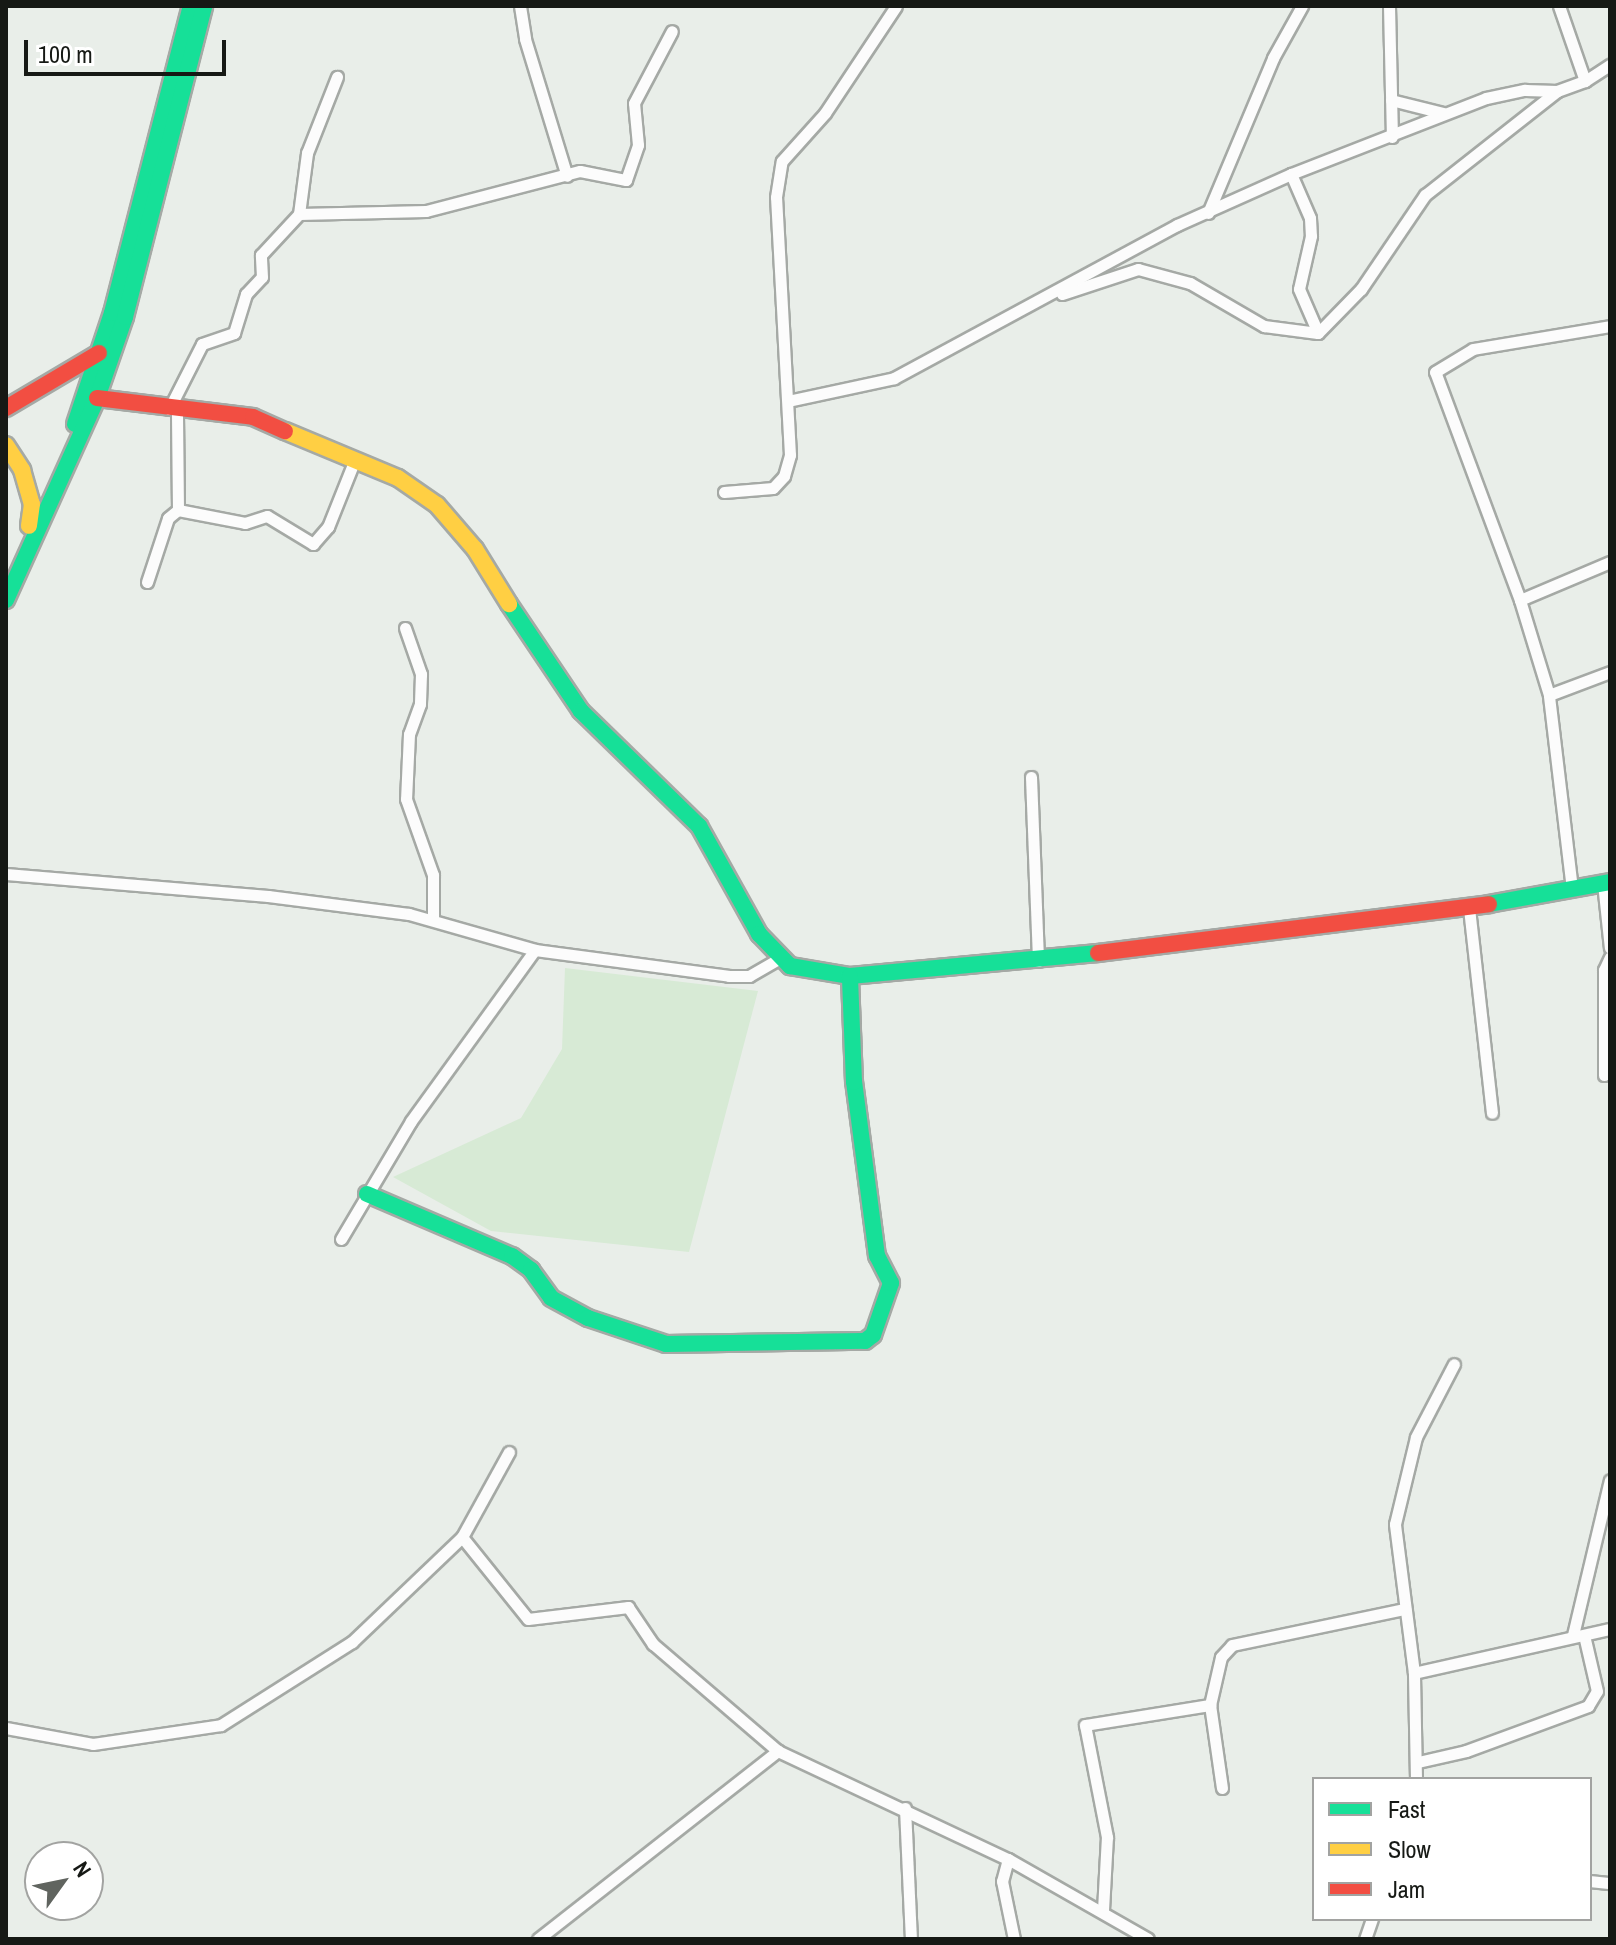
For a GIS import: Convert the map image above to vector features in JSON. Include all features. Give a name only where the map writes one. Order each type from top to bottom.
[{"type":"street","points":[[6,574],[77,420],[99,353],[191,6]]},
{"type":"street","points":[[6,600],[97,398],[146,241],[204,6]]},
{"type":"street","points":[[520,6],[525,39],[567,176]]},
{"type":"street","points":[[724,492],[773,488],[784,476],[790,455],[776,181],[782,161],[825,113],[896,6]]},
{"type":"street","points":[[1207,214],[1273,58],[1302,6]]},
{"type":"street","points":[[1389,6],[1392,137]]},
{"type":"street","points":[[1559,6],[1585,81]]},
{"type":"street","points":[[299,214],[426,211],[580,171],[626,180],[638,145],[634,103],[672,31]]},
{"type":"street","points":[[1318,333],[1361,289],[1425,195],[1557,91],[1585,81],[1610,65]]},
{"type":"street","points":[[178,510],[173,409],[202,344],[234,333],[246,294],[262,277],[261,255],[299,214],[307,153],[337,77]]},
{"type":"street","points":[[788,401],[894,378],[1207,214],[1291,174],[1392,137],[1443,113],[1525,90],[1557,91]]},
{"type":"street","points":[[1391,100],[1443,113]]},
{"type":"street","points":[[1291,174],[1310,218],[1311,236],[1299,289],[1318,333]]},
{"type":"street","points":[[1029,306],[1138,269],[1190,283],[1264,326],[1318,333]]},
{"type":"street","points":[[1572,889],[1549,695],[1520,600],[1435,372],[1473,349],[1610,326]]},
{"type":"street","points":[[6,408],[99,353]]},
{"type":"street","points":[[97,398],[253,417],[398,478],[437,505],[475,549],[552,675],[581,711],[699,826],[759,934],[779,959],[810,971],[850,976],[1038,961],[1469,908],[1606,883],[1610,948]]},
{"type":"street","points":[[6,445],[22,470],[32,504],[29,526]]},
{"type":"street","points":[[147,582],[168,518],[178,510],[245,523],[267,516],[313,544],[328,527],[355,459]]},
{"type":"street","points":[[1520,600],[1610,562]]},
{"type":"street","points":[[405,628],[421,674],[420,704],[409,734],[406,799],[433,875],[433,919]]},
{"type":"street","points":[[1549,695],[1610,672]]},
{"type":"street","points":[[1031,777],[1038,961]]},
{"type":"street","points":[[6,874],[268,896],[433,919],[535,950],[729,976],[749,976],[779,959]]},
{"type":"street","points":[[1469,908],[1492,1113]]},
{"type":"street","points":[[341,1239],[411,1121],[535,950]]},
{"type":"street","points":[[1604,1075],[1604,970],[1610,957]]},
{"type":"street","points":[[367,1194],[512,1256],[531,1270],[551,1298],[588,1318],[666,1344],[865,1341],[873,1335],[891,1283],[877,1256],[854,1082],[850,976]]},
{"type":"street","points":[[1416,1777],[1414,1673],[1395,1524],[1416,1437],[1454,1364]]},
{"type":"street","points":[[6,1728],[93,1744],[221,1725],[352,1642],[462,1537],[509,1452]]},
{"type":"street","points":[[1418,1762],[1466,1751],[1588,1706],[1597,1691],[1579,1635],[1606,1525],[1610,1480]]},
{"type":"street","points":[[462,1537],[528,1619],[628,1607],[653,1644],[778,1751],[1008,1859],[1103,1910],[1148,1939]]},
{"type":"street","points":[[1222,1788],[1210,1705],[1221,1657],[1232,1645],[1405,1609]]},
{"type":"street","points":[[1414,1673],[1610,1629]]},
{"type":"street","points":[[1103,1910],[1107,1837],[1085,1725],[1210,1705]]},
{"type":"street","points":[[538,1939],[778,1751]]},
{"type":"street","points":[[905,1808],[911,1939]]},
{"type":"street","points":[[1008,1859],[1002,1881],[1014,1939]]},
{"type":"street","points":[[1365,1939],[1374,1921]]},
{"type":"green space","points":[[565,968],[758,991],[689,1252],[491,1231],[393,1177],[521,1118],[562,1049]]},
{"type":"traffic: fast","points":[[75,424],[112,313],[191,6]]},
{"type":"traffic: fast","points":[[6,600],[97,398],[125,317],[204,6]]},
{"type":"traffic: fast","points":[[509,604],[581,711],[699,826],[759,934],[790,966],[850,976],[1098,953]]},
{"type":"traffic: fast","points":[[1489,904],[1610,882]]},
{"type":"traffic: fast","points":[[367,1194],[512,1256],[531,1270],[551,1298],[588,1318],[666,1344],[865,1341],[873,1335],[891,1283],[877,1256],[854,1082],[850,976]]},
{"type":"traffic: slow","points":[[285,431],[398,478],[437,505],[475,549],[509,604]]},
{"type":"traffic: slow","points":[[6,445],[22,470],[32,504],[29,526]]},
{"type":"traffic: jam","points":[[6,408],[99,353]]},
{"type":"traffic: jam","points":[[97,398],[253,417],[285,431]]},
{"type":"traffic: jam","points":[[1098,953],[1489,904]]}]
